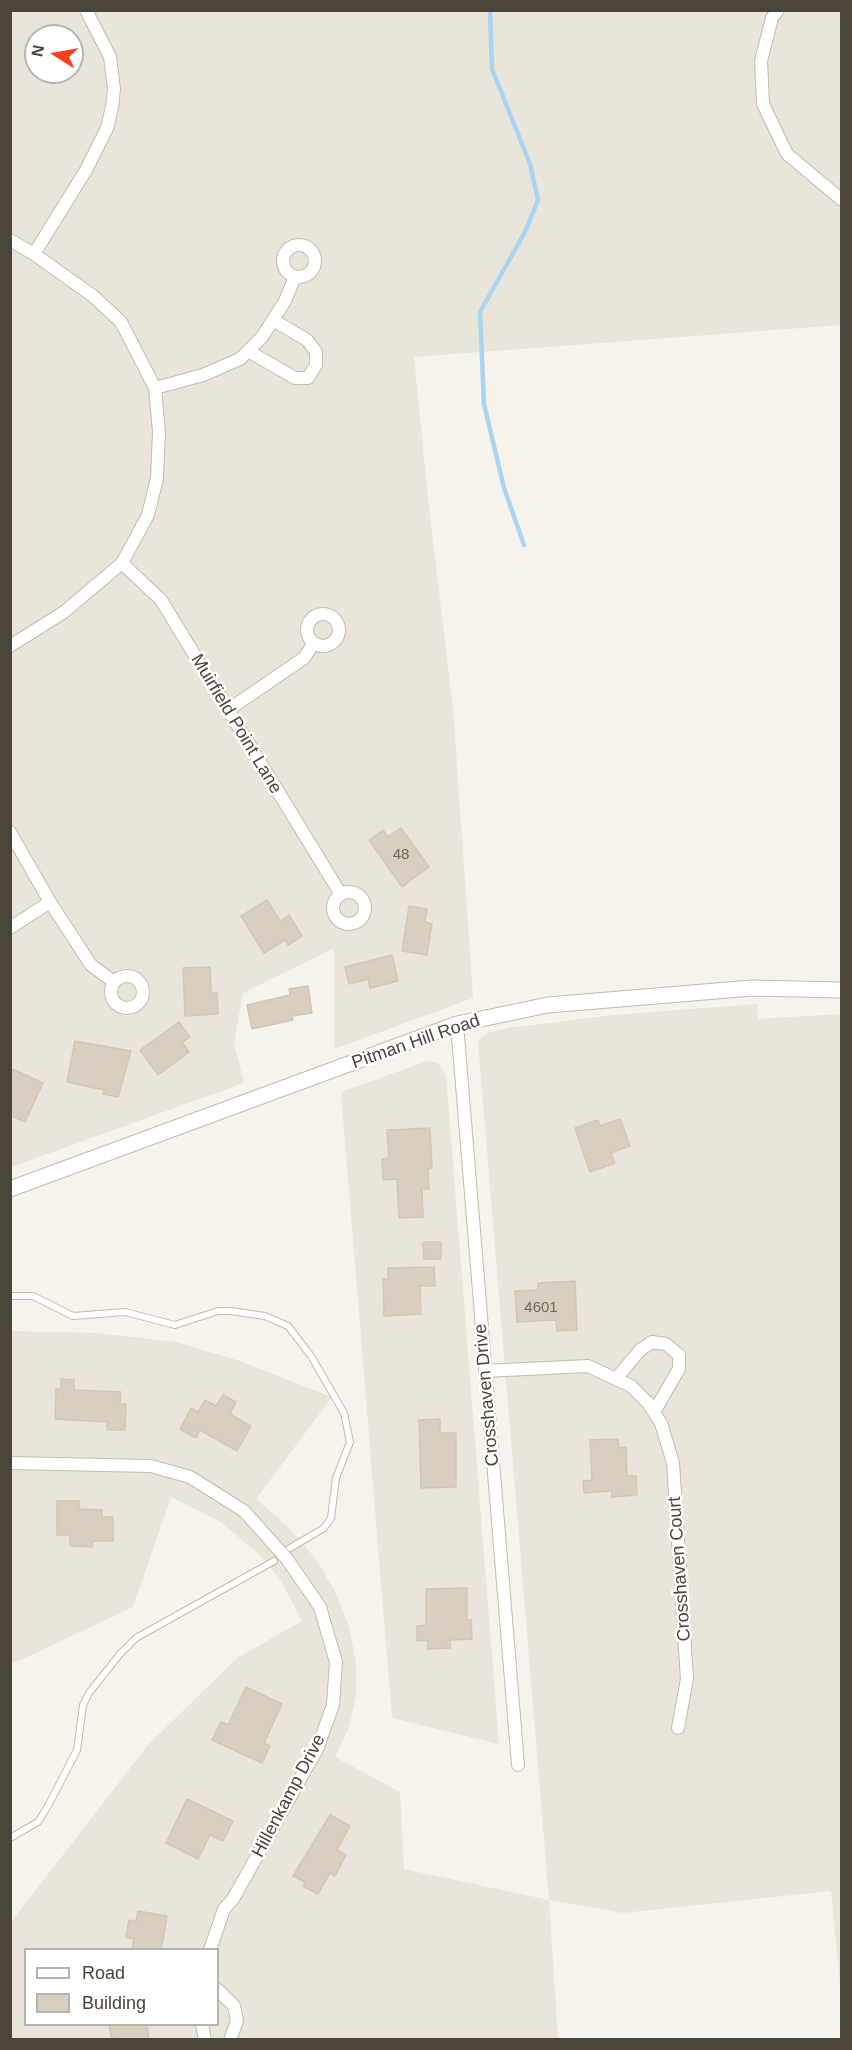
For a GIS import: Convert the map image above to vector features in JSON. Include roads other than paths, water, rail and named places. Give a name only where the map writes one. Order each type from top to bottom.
[{"type":"street","points":[[34,254],[86,170],[107,128],[112,107],[114,89],[110,57],[86,10]]},
{"type":"street","points":[[778,10],[772,18],[761,61],[764,104],[787,154],[842,200]]},
{"type":"street","points":[[10,240],[34,254],[93,296],[121,322],[155,387],[159,432],[157,478],[148,515],[122,563],[64,612],[10,646]]},
{"type":"street","points":[[155,387],[203,375],[240,359],[262,338],[285,301],[295,277]]},
{"type":"street","points":[[248,351],[295,378],[308,378],[316,365],[316,352],[307,340],[273,320]]},
{"type":"street","name":"Muirfield Point Lane","points":[[122,563],[161,600],[340,894]]},
{"type":"street","points":[[228,710],[304,658],[314,643]]},
{"type":"street","points":[[10,832],[50,902],[91,965],[114,982]]},
{"type":"street","points":[[10,928],[50,902]]},
{"type":"street","name":"Pitman Hill Road","points":[[10,1189],[457,1024],[559,1004],[752,988],[842,990]]},
{"type":"street","name":"Crosshaven Drive","points":[[457,1024],[518,1765]]},
{"type":"street","points":[[616,1379],[640,1350],[652,1342],[666,1344],[679,1355],[679,1369],[654,1412]]},
{"type":"street","name":"Crosshaven Court","points":[[485,1371],[588,1366],[631,1386],[661,1423],[673,1463],[687,1679],[678,1728]]},
{"type":"street","name":"Hillenkamp Drive","points":[[10,1463],[151,1466],[190,1477],[244,1511],[287,1559],[320,1607],[336,1662],[333,1705],[317,1749],[233,1899],[224,1909],[211,1948]]},
{"type":"street","points":[[219,1991],[234,2006],[237,2021],[230,2040]]},
{"type":"lane","points":[[10,1296],[33,1296],[73,1316],[125,1312],[175,1325],[218,1311],[231,1311],[265,1316],[288,1326],[311,1356],[344,1413],[350,1442],[336,1478],[331,1518],[324,1528],[291,1548]]},
{"type":"lane","points":[[10,1838],[38,1822],[48,1806],[77,1750],[83,1705],[89,1693],[120,1654],[136,1638],[274,1561]]},
{"type":"waterway","points":[[490,10],[492,69],[530,164],[538,200],[525,232],[480,312],[484,404],[504,488],[524,545]]}]
